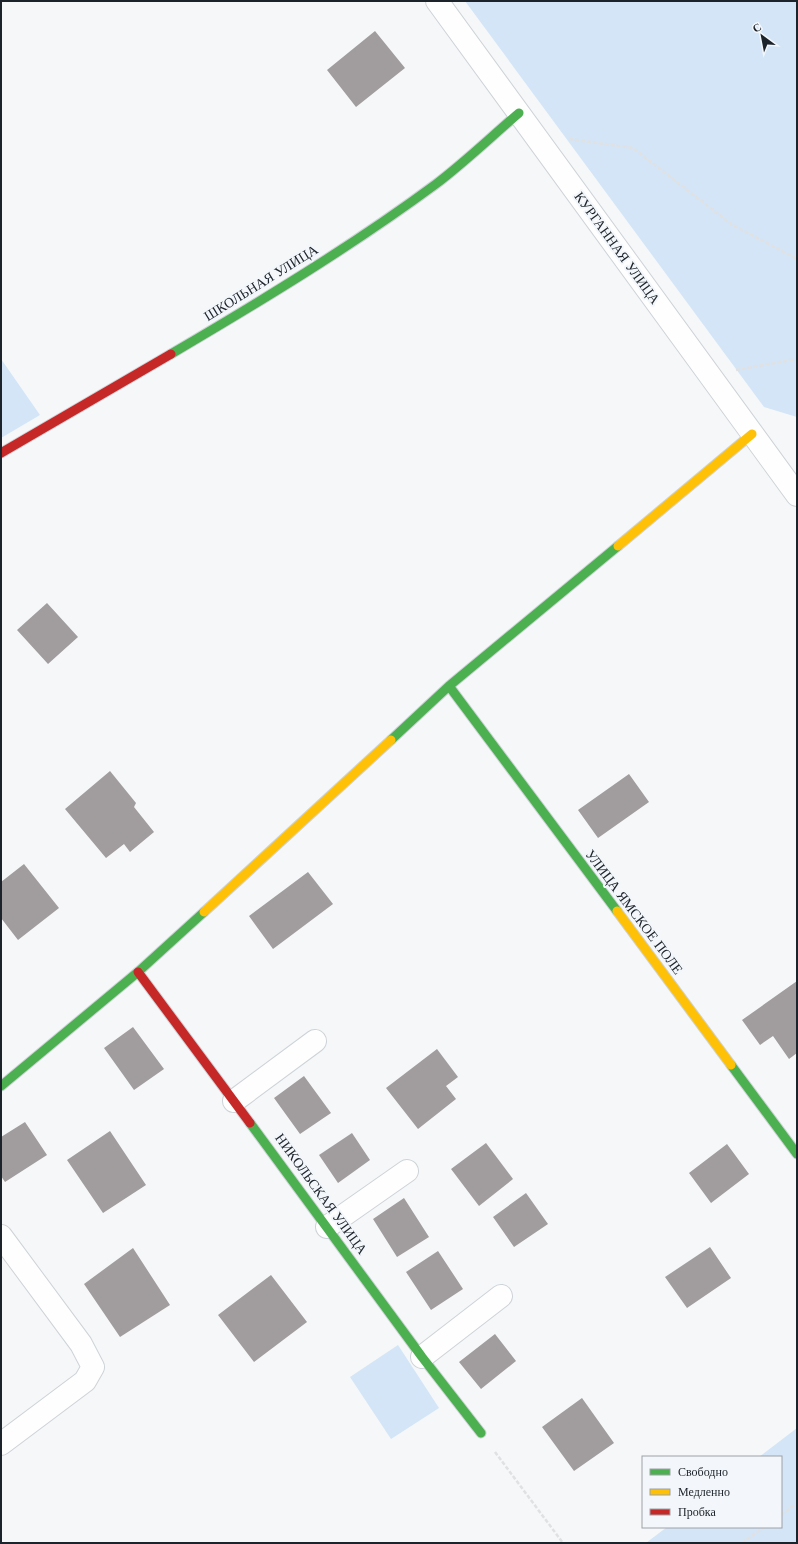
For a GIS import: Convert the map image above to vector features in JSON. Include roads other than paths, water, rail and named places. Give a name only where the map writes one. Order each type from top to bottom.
[{"type":"street","name":"КУРГАННАЯ УЛИЦА","points":[[437,1],[797,495]]},
{"type":"street","name":"ШКОЛЬНАЯ УЛИЦА","points":[[1,453],[235,316],[357,239],[438,183],[519,113]]},
{"type":"street","points":[[1,1086],[138,972],[449,686],[752,434]]},
{"type":"street","name":"УЛИЦА ЯМСКОЕ ПОЛЕ","points":[[449,686],[797,1154]]},
{"type":"street","name":"НИКОЛЬСКАЯ УЛИЦА","points":[[138,972],[328,1227],[422,1357],[481,1434]]},
{"type":"street","points":[[234,1101],[315,1041]]},
{"type":"street","points":[[328,1227],[407,1171]]},
{"type":"street","points":[[1,1236],[81,1344],[93,1367],[85,1381],[1,1444]]},
{"type":"street","points":[[422,1357],[501,1296]]}]
